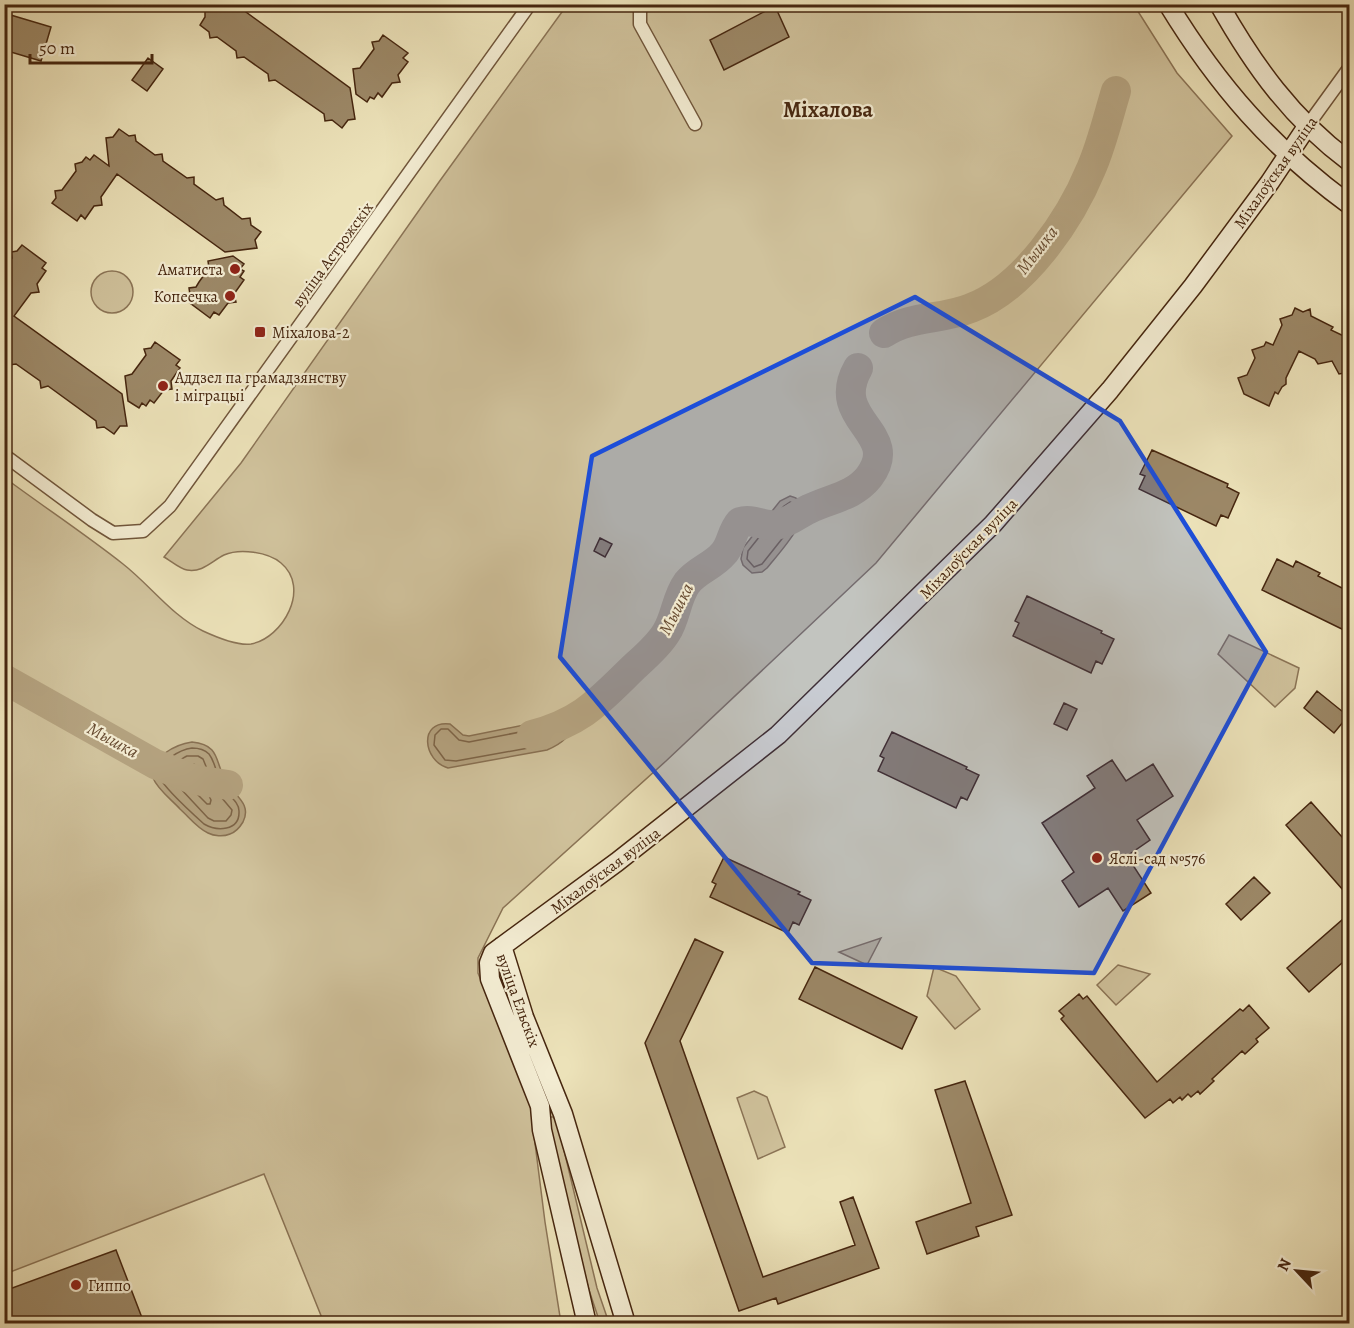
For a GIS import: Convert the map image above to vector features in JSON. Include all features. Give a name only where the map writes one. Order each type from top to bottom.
[{"type":"street","name":"вуліца Астрожскіх","points":[[4,455],[113,533],[143,531],[156,520],[170,506],[530,4]]},
{"type":"street","points":[[640,4],[640,24],[695,124]]},
{"type":"street","points":[[1168,4],[1216,76],[1247,115],[1288,155],[1350,205]]},
{"type":"street","points":[[1219,4],[1258,69],[1275,91],[1308,125],[1350,162]]},
{"type":"street","name":"Міхалоўская вуліца","points":[[502,946],[617,862],[778,735],[993,524],[1110,390],[1193,286],[1350,67]]},
{"type":"street","name":"вуліца Ельскіх","points":[[587,1323],[542,1130],[540,1106],[490,979],[489,963],[493,953],[502,946],[524,1017],[563,1114],[626,1323]]},
{"type":"highlighted area","points":[[915,297],[1120,421],[1266,652],[1094,973],[812,963],[560,657],[592,456]]},
{"type":"shaded area","points":[[567,5],[1134,5],[1177,73],[1232,136],[876,563],[666,761],[503,908],[478,958],[478,973],[529,1096],[561,1323],[324,1323],[264,1174],[5,1274],[5,478],[123,564],[171,609],[192,625],[220,638],[245,644],[263,640],[273,632],[289,611],[293,598],[290,573],[281,563],[269,556],[238,552],[224,555],[197,570],[187,570],[164,557],[241,463]]},
{"type":"shaded area","points":[[112,271],[120,272],[127,277],[132,284],[132,300],[127,307],[120,312],[112,313],[104,312],[97,307],[92,300],[91,292],[92,284],[97,277],[104,272]]},
{"type":"shaded area","points":[[1229,635],[1299,668],[1295,688],[1275,707],[1218,654]]},
{"type":"shaded area","points":[[881,938],[867,965],[839,952]]},
{"type":"shaded area","points":[[1118,965],[1150,974],[1116,1005],[1097,985]]},
{"type":"shaded area","points":[[934,967],[956,976],[980,1009],[955,1029],[927,996]]},
{"type":"shaded area","points":[[754,1091],[767,1097],[785,1147],[758,1159],[737,1098]]},
{"type":"shaded area","points":[[548,1117],[553,1117],[557,1121],[597,1288],[609,1323],[600,1323],[589,1290],[545,1124]]},
{"type":"water","points":[[790,496],[800,501],[803,509],[802,519],[788,542],[767,568],[762,572],[752,573],[743,565],[741,559],[743,548],[780,501]]},
{"type":"water","points":[[564,717],[570,720],[568,735],[561,743],[547,750],[448,768],[433,758],[429,750],[429,734],[440,724],[450,724],[463,735],[469,736]]},
{"type":"water","points":[[192,742],[202,744],[213,751],[227,783],[244,805],[243,822],[232,833],[224,836],[216,835],[200,828],[162,791],[153,778],[154,764],[159,758],[171,749]]},
{"type":"building","points":[[214,4],[235,4],[350,88],[355,119],[348,120],[342,128],[332,120],[325,121],[324,114],[275,80],[269,81],[268,74],[244,57],[237,58],[236,51],[217,37],[210,38],[209,32],[200,25],[205,17],[205,10],[212,8]]},
{"type":"building","points":[[775,6],[789,37],[724,70],[710,40]]},
{"type":"building","points":[[4,13],[51,27],[41,61],[4,50]]},
{"type":"building","points":[[383,35],[408,53],[403,58],[408,62],[398,75],[400,82],[392,83],[382,97],[378,93],[374,99],[370,97],[367,102],[356,94],[353,69],[360,68],[374,49],[372,42],[379,41]]},
{"type":"building","points":[[148,58],[163,69],[147,91],[132,80]]},
{"type":"building","points":[[119,129],[129,136],[135,135],[136,141],[155,155],[162,154],[163,161],[187,178],[194,177],[194,184],[216,200],[223,198],[224,205],[242,219],[250,218],[251,225],[261,232],[255,240],[257,248],[225,252],[117,174],[101,197],[102,205],[94,206],[85,219],[81,215],[77,221],[52,203],[56,198],[55,191],[62,190],[76,171],[75,164],[82,162],[86,157],[90,160],[94,155],[109,166],[106,138],[113,137]]},
{"type":"building","points":[[22,245],[46,263],[42,268],[46,271],[37,284],[39,292],[31,293],[14,316],[122,394],[127,426],[120,426],[114,434],[104,427],[97,428],[96,421],[48,386],[41,388],[40,381],[16,364],[9,365],[8,358],[4,355],[4,269],[12,258],[11,252],[17,251]]},
{"type":"building","points":[[233,256],[244,264],[240,269],[244,271],[240,277],[244,280],[234,294],[236,302],[228,303],[219,315],[214,312],[210,318],[186,300],[190,295],[189,288],[196,287],[209,268],[208,261]]},
{"type":"building","points":[[1295,308],[1303,312],[1310,309],[1311,316],[1333,327],[1331,330],[1350,339],[1350,372],[1339,374],[1332,361],[1318,364],[1315,359],[1299,351],[1286,378],[1286,384],[1278,394],[1275,392],[1269,406],[1244,394],[1238,378],[1247,375],[1255,358],[1252,350],[1264,346],[1266,342],[1273,345],[1282,325],[1280,319],[1292,315]]},
{"type":"building","points":[[155,342],[180,360],[176,365],[180,368],[171,381],[172,389],[164,390],[154,403],[150,400],[146,406],[142,403],[139,408],[128,401],[125,376],[132,374],[146,355],[144,349],[151,348]]},
{"type":"building","points":[[1152,450],[1228,484],[1227,487],[1239,493],[1228,518],[1221,515],[1216,526],[1139,489],[1145,476],[1140,474]]},
{"type":"building","points":[[600,538],[612,544],[605,557],[594,551]]},
{"type":"building","points":[[1277,559],[1293,567],[1296,561],[1320,573],[1318,576],[1350,592],[1350,633],[1262,590]]},
{"type":"building","points":[[1027,596],[1102,631],[1101,633],[1114,639],[1102,664],[1096,661],[1091,673],[1013,636],[1019,623],[1015,621]]},
{"type":"building","points":[[1317,691],[1348,716],[1334,733],[1304,708]]},
{"type":"building","points":[[1064,703],[1077,709],[1067,730],[1054,724]]},
{"type":"building","points":[[892,732],[967,767],[966,769],[979,775],[967,800],[961,797],[956,808],[878,771],[884,758],[880,756]]},
{"type":"building","points":[[1112,760],[1126,781],[1153,764],[1173,796],[1137,820],[1150,840],[1127,856],[1151,893],[1123,911],[1108,888],[1079,907],[1062,881],[1074,872],[1042,823],[1095,788],[1087,776]]},
{"type":"building","points":[[1311,802],[1350,846],[1350,898],[1286,825]]},
{"type":"building","points":[[724,857],[800,892],[798,894],[811,900],[799,925],[793,922],[788,933],[710,897],[716,884],[712,882]]},
{"type":"building","points":[[1254,877],[1270,893],[1241,920],[1226,904]]},
{"type":"building","points":[[1350,913],[1350,956],[1309,992],[1287,968]]},
{"type":"building","points":[[695,939],[723,952],[680,1041],[763,1277],[855,1245],[840,1202],[853,1197],[879,1268],[778,1304],[776,1298],[739,1311],[645,1043]]},
{"type":"building","points":[[815,967],[917,1017],[902,1049],[799,999]]},
{"type":"building","points":[[1079,994],[1083,999],[1087,996],[1157,1082],[1240,1009],[1243,1011],[1249,1005],[1269,1028],[1256,1039],[1258,1042],[1245,1054],[1242,1051],[1212,1079],[1214,1081],[1200,1094],[1198,1091],[1191,1097],[1188,1094],[1182,1100],[1180,1097],[1173,1103],[1170,1099],[1145,1118],[1061,1019],[1064,1016],[1059,1011]]},
{"type":"building","points":[[965,1081],[1012,1215],[976,1227],[979,1236],[927,1254],[916,1222],[971,1203],[935,1090]]},
{"type":"building","name":"Гиппо","points":[[116,1250],[144,1323],[4,1323],[4,1291]]},
{"type":"waterway","name":"Мышка","points":[[884,333],[905,323],[971,308],[991,298],[1027,269],[1058,230],[1082,189],[1098,150],[1116,91]]},
{"type":"waterway","name":"Мышка","points":[[532,735],[564,724],[589,709],[651,651],[669,627],[680,595],[687,583],[723,554],[740,522],[781,524],[809,509],[849,493],[863,484],[877,462],[877,448],[852,401],[851,386],[858,368]]},
{"type":"waterway","name":"Мышка","points":[[4,679],[155,764],[195,780],[228,785]]},
{"type":"place","name":"Аматиста","points":[[235,269]]},
{"type":"place","name":"Копеечка","points":[[230,296]]},
{"type":"place","name":"Міхалова-2","points":[[260,332]]},
{"type":"place","name":"Аддзел па грамадзянству і міграцыі","points":[[163,386]]},
{"type":"place","name":"Яслі-сад №576","points":[[1097,858]]},
{"type":"place","name":"Гиппо","points":[[76,1285]]},
{"type":"district","name":"Міхалова","points":[[828,109]]}]
